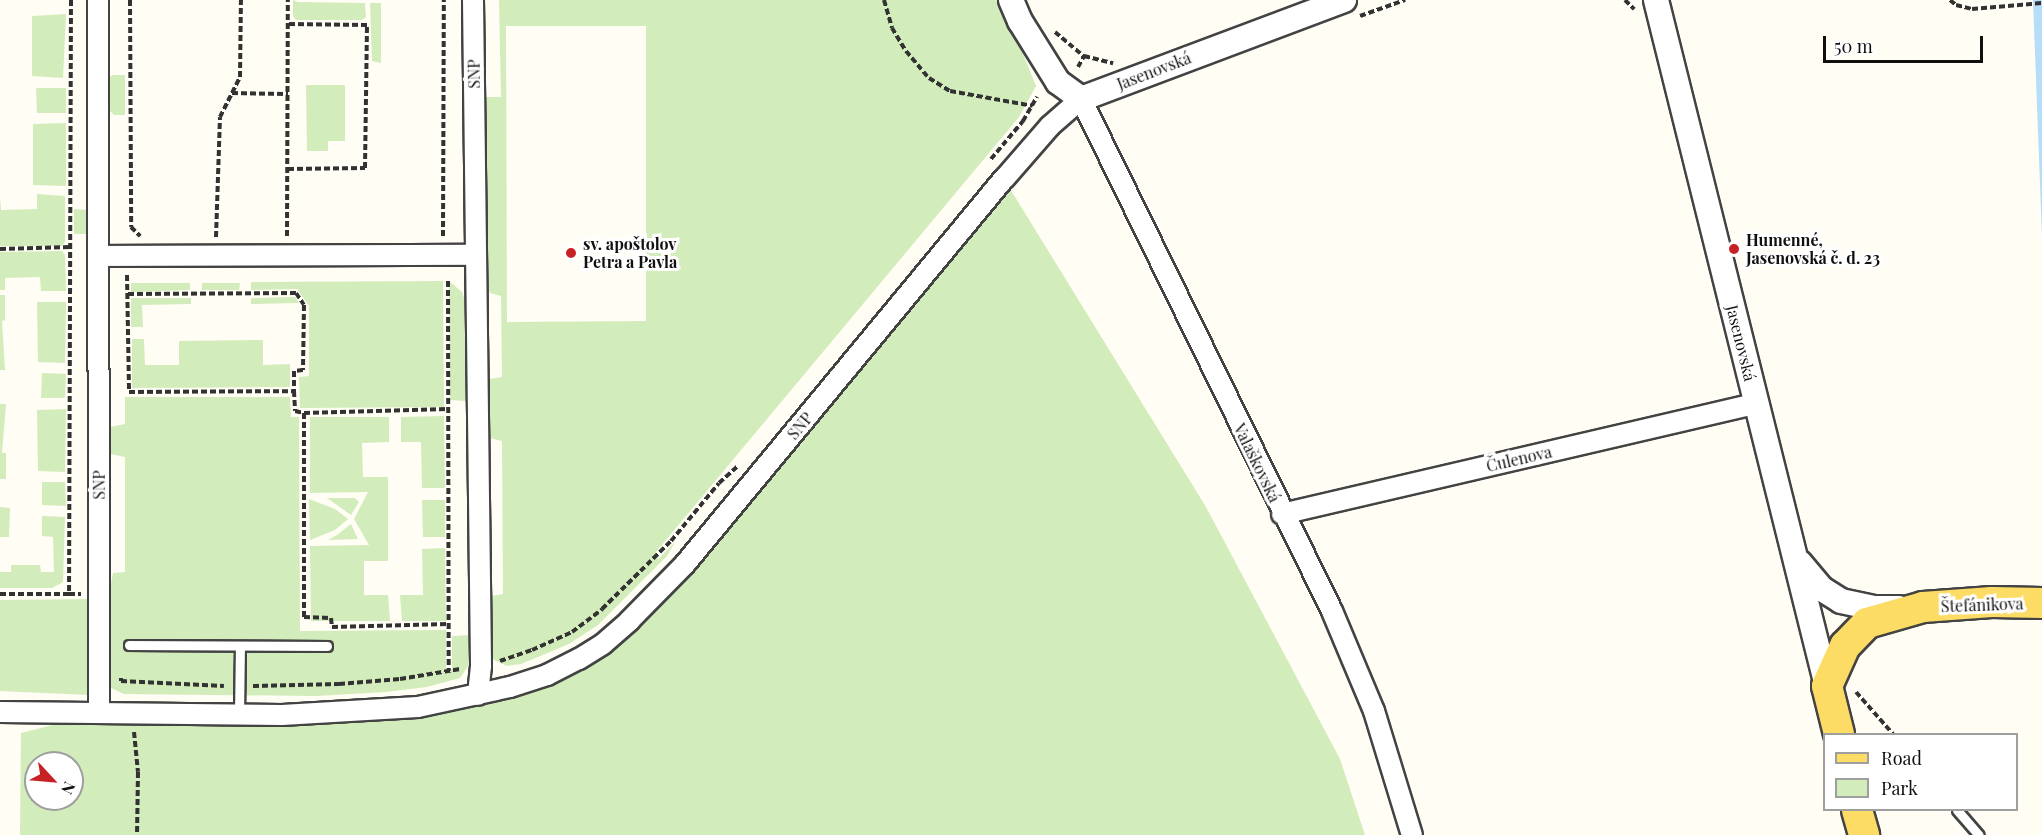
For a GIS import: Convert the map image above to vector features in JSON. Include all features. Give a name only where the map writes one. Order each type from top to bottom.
[{"type":"main road","name":"Štefánikova","points":[[1841,688],[1836,661],[1855,633],[1875,620],[1923,607],[1992,602],[2042,603]]},
{"type":"main road","points":[[1839,733],[1841,688]]},
{"type":"main road","points":[[1857,811],[1864,835]]},
{"type":"street","name":"SNP","points":[[98,0],[99,713]]},
{"type":"street","name":"SNP","points":[[473,0],[481,666],[478,695]]},
{"type":"street","points":[[1011,0],[1020,21],[1058,82],[1081,99]]},
{"type":"street","name":"Jasenovská","points":[[1081,99],[1344,0]]},
{"type":"street","name":"Jasenovská","points":[[1656,0],[1795,556],[1841,688]]},
{"type":"street","name":"SNP","points":[[0,712],[239,715],[375,711],[418,707],[478,695],[547,675],[603,644],[686,564],[1004,180],[1050,126],[1081,99]]},
{"type":"street","name":"Valaškovská","points":[[1081,99],[1282,514],[1332,611],[1374,711],[1412,835]]},
{"type":"street","points":[[100,256],[476,255]]},
{"type":"street","name":"Čulenova","points":[[1282,514],[1756,404]]},
{"type":"street","points":[[1795,556],[1816,583],[1841,601],[1875,608],[1923,607]]},
{"type":"lane","points":[[129,645],[327,646]]},
{"type":"lane","points":[[239,715],[240,646]]},
{"type":"lane","points":[[1959,811],[1979,835]]},
{"type":"path","points":[[130,0],[131,227],[144,240]]},
{"type":"path","points":[[228,241],[216,240],[220,117],[240,77],[241,0]]},
{"type":"path","points":[[287,241],[288,0]]},
{"type":"path","points":[[443,243],[444,0]]},
{"type":"path","points":[[884,0],[892,28],[930,78],[950,91],[1033,106]]},
{"type":"path","points":[[1950,0],[1956,5],[1972,9],[2042,3]]},
{"type":"path","points":[[288,24],[367,25],[365,168],[288,170]]},
{"type":"path","points":[[1053,30],[1084,56],[1114,63]]},
{"type":"path","points":[[1078,67],[1084,56]]},
{"type":"path","points":[[232,93],[288,94]]},
{"type":"path","points":[[986,166],[1033,106],[1037,97]]},
{"type":"path","points":[[0,249],[71,247]]},
{"type":"path","points":[[127,256],[129,393],[294,390]]},
{"type":"path","points":[[448,281],[449,671]]},
{"type":"path","points":[[128,294],[296,293],[304,305],[303,370],[294,371],[295,411],[304,413],[448,409]]},
{"type":"path","points":[[304,413],[304,618],[331,618],[332,627],[448,624]]},
{"type":"path","points":[[121,681],[239,686],[339,684],[481,666],[532,650],[562,637],[602,609],[671,541],[719,483],[746,456]]},
{"type":"path","points":[[0,594],[69,594]]},
{"type":"path","points":[[1841,688],[1891,733]]},
{"type":"path","points":[[132,714],[138,772],[137,835]]},
{"type":"green space","points":[[293,0],[365,3],[366,17],[362,20],[296,20],[293,16]]},
{"type":"green space","points":[[499,0],[1001,0],[1036,86],[1019,117],[656,552],[658,559],[675,542],[667,556],[598,625],[569,644],[521,664],[507,666],[494,660],[489,653],[488,602],[491,596],[503,594],[502,441],[490,438],[487,433],[487,385],[490,379],[502,377],[501,296],[490,293],[488,288],[485,97],[501,97]],"holes":[[[506,26],[646,26],[646,321],[507,322]]]},
{"type":"green space","points":[[370,3],[381,3],[381,63],[372,61]]},
{"type":"green space","points":[[66,14],[63,78],[32,76],[32,16]]},
{"type":"green space","points":[[125,75],[125,115],[114,115],[110,111],[110,77]]},
{"type":"green space","points":[[306,85],[345,85],[345,141],[328,141],[328,151],[307,151]]},
{"type":"green space","points":[[36,88],[66,88],[66,113],[37,113]]},
{"type":"green space","points":[[66,123],[66,186],[33,185],[33,124]]},
{"type":"green space","points":[[1004,179],[1206,507],[1340,759],[1365,835],[20,835],[21,733],[99,713],[282,715],[510,687],[629,621]]},
{"type":"green space","points":[[37,194],[65,196],[65,242],[62,246],[0,246],[0,197],[1,210],[37,209]]},
{"type":"green space","points":[[74,209],[89,210],[88,234],[74,234]]},
{"type":"green space","points":[[62,251],[65,255],[66,291],[41,291],[40,277],[5,278],[5,290],[0,290],[0,252]]},
{"type":"green space","points":[[443,281],[444,407],[300,408],[299,377],[309,376],[309,306],[297,289],[251,290],[251,282]]},
{"type":"green space","points":[[449,281],[462,292],[466,304],[467,401],[450,400]]},
{"type":"green space","points":[[131,283],[190,283],[190,290],[131,292]]},
{"type":"green space","points":[[202,283],[240,283],[239,290],[202,290]]},
{"type":"green space","points":[[0,295],[5,295],[5,320],[2,321],[5,370],[0,370]]},
{"type":"green space","points":[[295,297],[299,303],[251,304],[251,298]]},
{"type":"green space","points":[[131,298],[191,298],[191,304],[142,305],[143,327],[131,327]]},
{"type":"green space","points":[[37,302],[66,302],[65,363],[38,362]]},
{"type":"green space","points":[[132,339],[144,339],[145,365],[179,365],[179,341],[263,340],[263,365],[290,364],[290,387],[132,388]]},
{"type":"green space","points":[[42,373],[66,374],[65,398],[41,398]]},
{"type":"green space","points":[[125,397],[290,397],[291,417],[299,417],[300,631],[446,630],[446,671],[452,669],[452,636],[469,635],[468,666],[460,678],[427,687],[316,696],[124,694],[111,688],[109,682],[110,590],[113,573],[125,572],[125,457],[110,454],[110,427],[125,424]]},
{"type":"green space","points":[[0,404],[6,404],[2,453],[6,453],[6,479],[0,479]]},
{"type":"green space","points":[[66,409],[65,472],[38,471],[37,410]]},
{"type":"green space","points":[[444,416],[445,488],[422,488],[421,442],[401,442],[401,417]]},
{"type":"green space","points":[[310,417],[389,417],[389,442],[362,443],[363,477],[388,477],[388,561],[364,561],[364,595],[388,595],[390,621],[311,621],[310,546],[369,545],[354,519],[368,492],[310,493]]},
{"type":"green space","points":[[42,482],[65,482],[66,506],[42,505]]},
{"type":"green space","points":[[327,498],[355,498],[359,502],[351,515]]},
{"type":"green space","points":[[309,499],[335,509],[348,519],[335,530],[310,540]]},
{"type":"green space","points":[[422,500],[445,500],[445,537],[423,537]]},
{"type":"green space","points":[[0,507],[10,508],[9,537],[0,537]]},
{"type":"green space","points":[[42,516],[65,517],[63,582],[52,588],[0,588],[0,572],[11,572],[11,565],[40,565],[41,572],[54,572],[53,537],[42,536]]},
{"type":"green space","points":[[351,524],[358,539],[328,540],[337,535]]},
{"type":"green space","points":[[445,548],[446,621],[402,621],[400,595],[423,595],[422,549]]},
{"type":"green space","points":[[90,599],[88,695],[0,691],[0,600]]},
{"type":"water","points":[[2033,0],[2042,0],[2042,237]]},
{"type":"place","name":"Humenné, Jasenovská č. d. 23","points":[[1734,249]]},
{"type":"place","name":"sv. apoštolov Petra a Pavla","points":[[571,253]]}]
